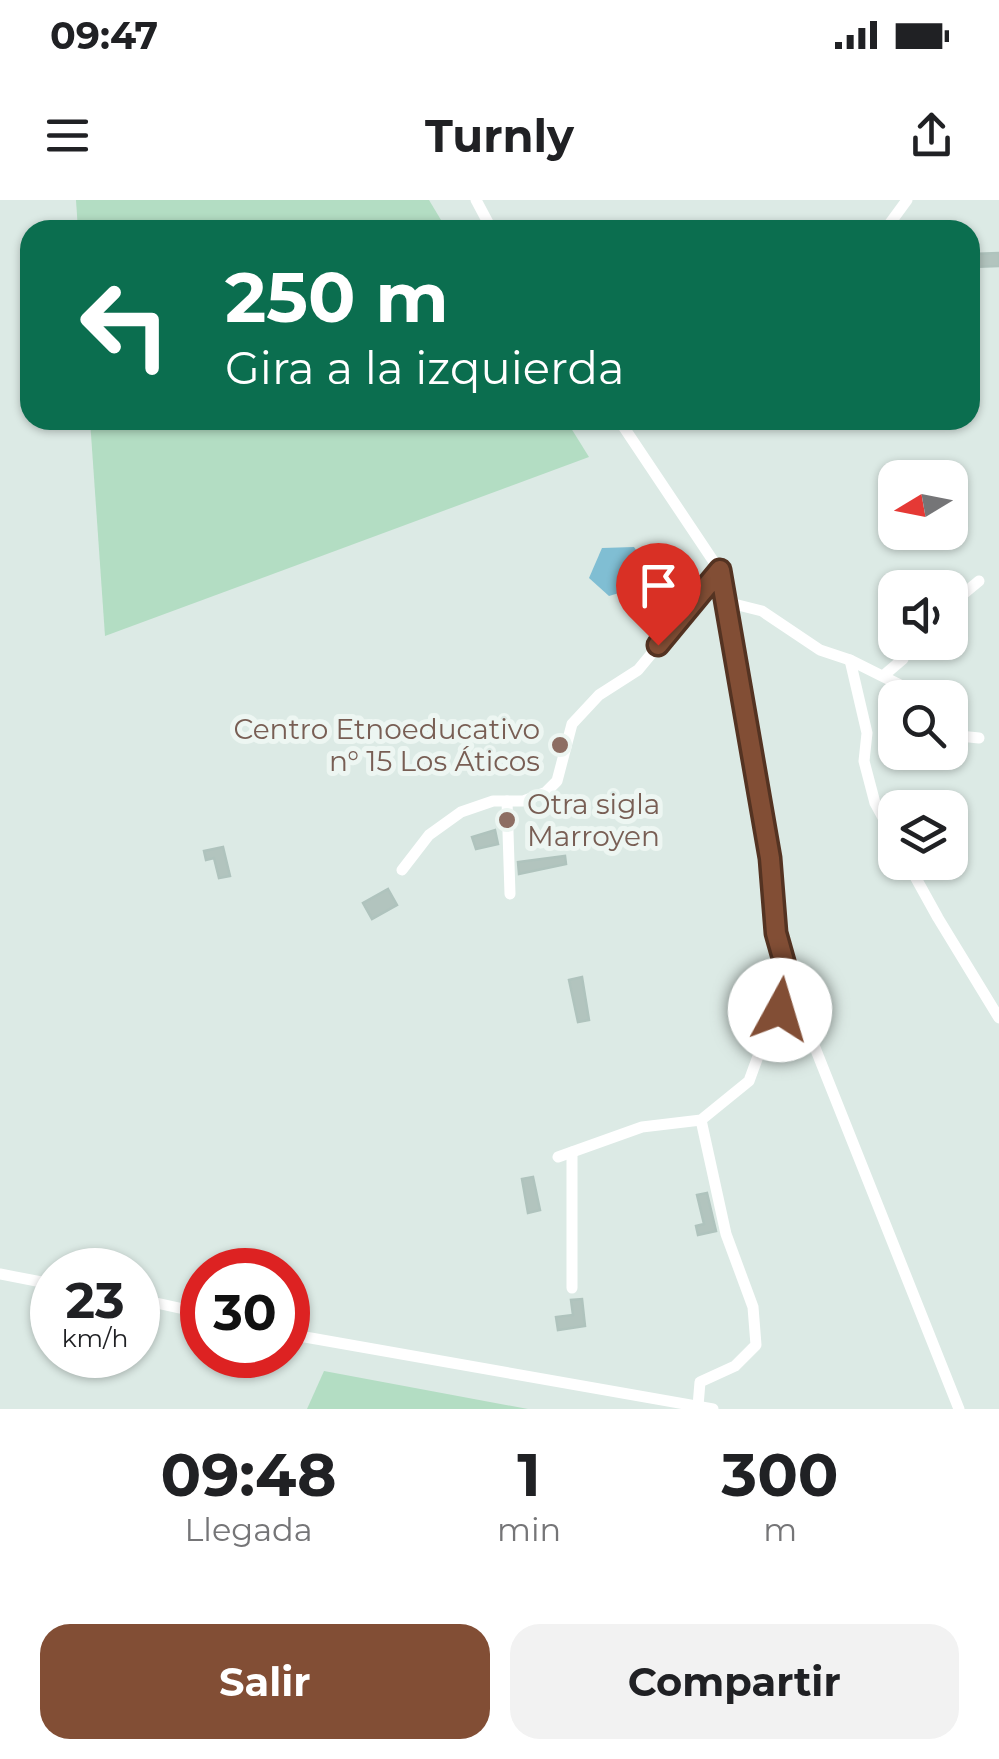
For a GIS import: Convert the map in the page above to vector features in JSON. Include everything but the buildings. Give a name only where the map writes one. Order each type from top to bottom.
[{"type":"street","points":[[892,220],[907,200]]},
{"type":"street","points":[[626,430],[720,570],[770,858],[776,933],[792,990],[959,1409]]},
{"type":"street","points":[[402,870],[429,835],[461,812],[493,801],[523,801],[546,792],[556,781],[572,724],[599,695],[638,670],[720,570]]},
{"type":"street","points":[[968,591],[979,582]]},
{"type":"street","points":[[726,602],[762,611],[820,650],[891,680]]},
{"type":"street","points":[[850,660],[867,734],[864,761],[878,809]]},
{"type":"street","points":[[883,676],[902,660]]},
{"type":"street","points":[[968,737],[979,738]]},
{"type":"street","points":[[507,801],[510,894]]},
{"type":"street","points":[[918,880],[997,1012]]},
{"type":"street","points":[[558,1157],[642,1128],[701,1120],[749,1081],[768,1030],[792,990]]},
{"type":"street","points":[[698,1406],[700,1382],[735,1366],[756,1345],[753,1306],[726,1234],[701,1120]]},
{"type":"street","points":[[572,1152],[572,1288]]},
{"type":"street","points":[[0,1274],[30,1280]]},
{"type":"street","points":[[310,1338],[713,1409]]},
{"type":"green space","points":[[76,200],[429,200],[441,220],[77,220]]},
{"type":"green space","points":[[91,430],[572,430],[589,457],[105,636]]},
{"type":"green space","points":[[324,1371],[528,1409],[307,1409]]},
{"type":"water","points":[[634,547],[648,568],[639,587],[609,596],[589,578],[602,548]]},
{"type":"place","name":"Centro Etnoeducativo n° 15 Los Áticos","points":[[560,745]]},
{"type":"place","name":"Otra sigla Marroyen","points":[[507,820]]},
{"type":"route","points":[[658,645],[720,570],[770,858],[776,933],[792,990],[780,1010]]}]
